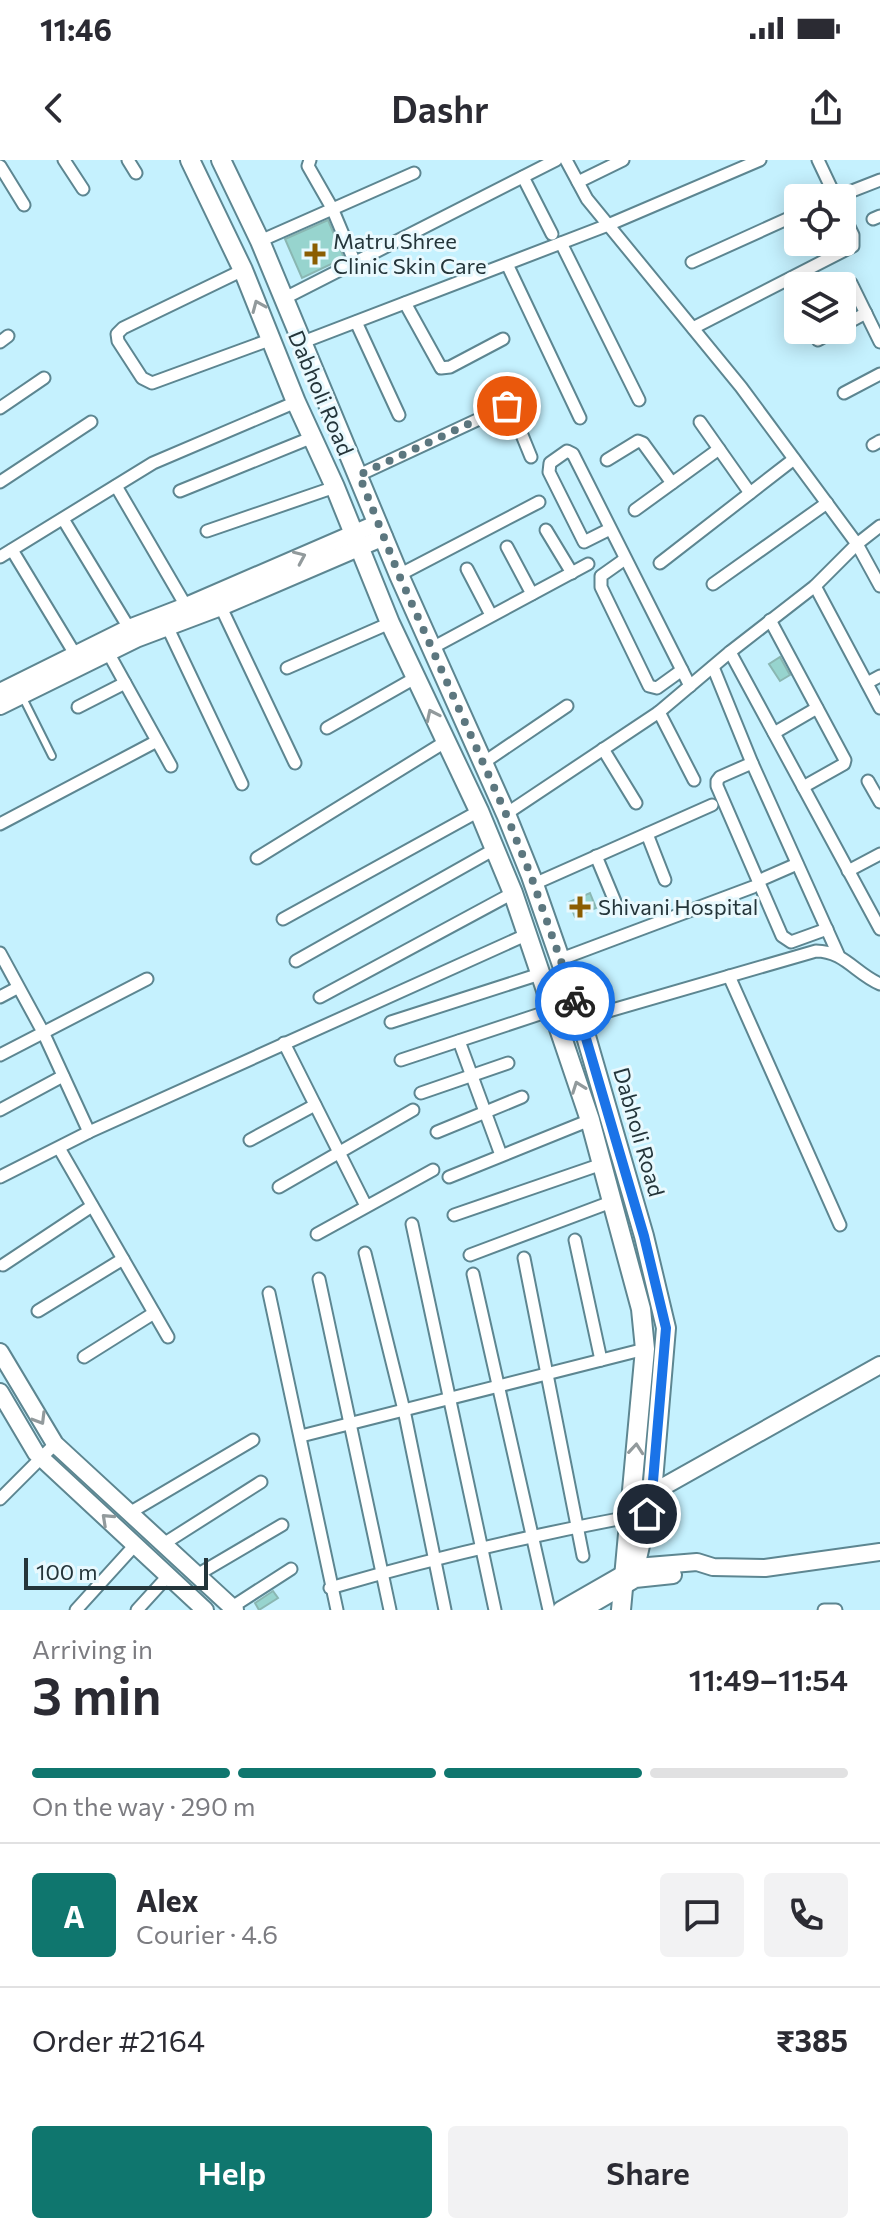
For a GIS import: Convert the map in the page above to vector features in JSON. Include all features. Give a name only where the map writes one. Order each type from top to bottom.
[{"type":"main road","name":"Dabholi Road","points":[[190,160],[243,270],[390,623],[479,811],[528,934],[590,1120],[641,1309],[645,1349],[629,1517],[632,1610]]},
{"type":"main road","name":"Dabholi Road","points":[[221,160],[260,241],[399,575],[534,884],[581,1019],[644,1236],[666,1328],[652,1493],[621,1610]]},
{"type":"street","points":[[64,160],[83,189]]},
{"type":"street","points":[[128,160],[136,173]]},
{"type":"street","points":[[310,160],[308,166],[332,208],[355,263]]},
{"type":"street","points":[[283,299],[556,160]]},
{"type":"street","points":[[566,160],[587,199],[693,328],[827,503],[857,544],[880,586]]},
{"type":"street","points":[[578,182],[623,160]]},
{"type":"street","points":[[303,342],[507,264],[556,239],[608,225],[742,164],[760,160]]},
{"type":"street","points":[[818,160],[829,184]]},
{"type":"street","points":[[0,166],[24,205]]},
{"type":"street","points":[[260,241],[414,173]]},
{"type":"street","points":[[523,177],[639,400]]},
{"type":"street","points":[[856,190],[880,180]]},
{"type":"street","points":[[692,262],[784,220]]},
{"type":"street","points":[[693,328],[835,256]]},
{"type":"street","points":[[507,264],[580,418]]},
{"type":"street","points":[[243,270],[123,328],[117,334],[118,341],[142,378],[152,383],[272,339]]},
{"type":"street","points":[[856,293],[880,342]]},
{"type":"street","points":[[405,303],[441,368],[450,367],[503,339]]},
{"type":"street","points":[[856,318],[866,313]]},
{"type":"street","points":[[356,322],[399,415]]},
{"type":"street","points":[[844,393],[880,374]]},
{"type":"street","points":[[0,408],[44,378]]},
{"type":"street","points":[[0,557],[165,458],[296,402]]},
{"type":"street","points":[[359,475],[507,406],[511,408],[531,457]]},
{"type":"street","points":[[0,482],[91,422]]},
{"type":"street","points":[[700,422],[750,493]]},
{"type":"street","points":[[180,491],[313,437]]},
{"type":"street","points":[[607,460],[638,441],[643,443],[672,483]]},
{"type":"street","points":[[635,510],[719,449]]},
{"type":"street","points":[[610,529],[589,542],[581,538],[548,467],[567,451],[573,454],[690,686]]},
{"type":"street","points":[[660,563],[794,459]]},
{"type":"street","points":[[116,486],[186,606]]},
{"type":"street","points":[[207,531],[335,487]]},
{"type":"street","points":[[399,575],[539,502]]},
{"type":"street","points":[[713,584],[827,503]]},
{"type":"street","points":[[63,519],[129,628]]},
{"type":"street","points":[[506,814],[659,712],[815,586],[880,526]]},
{"type":"street","points":[[105,648],[129,628],[165,622],[381,530]]},
{"type":"street","points":[[546,530],[572,573]]},
{"type":"street","points":[[507,547],[532,594]]},
{"type":"street","points":[[12,550],[79,661]]},
{"type":"street","points":[[625,559],[601,576],[601,587],[649,686],[657,688],[682,670]]},
{"type":"street","points":[[432,648],[588,564]]},
{"type":"street","points":[[467,569],[491,615]]},
{"type":"street","points":[[815,586],[880,708]]},
{"type":"street","points":[[0,706],[19,690],[105,648],[136,639],[186,606],[218,601]]},
{"type":"street","points":[[218,601],[295,763]]},
{"type":"street","points":[[770,620],[845,760],[844,764],[803,787]]},
{"type":"street","points":[[165,622],[242,784]]},
{"type":"street","points":[[287,668],[390,623]]},
{"type":"street","points":[[105,648],[171,766]]},
{"type":"street","points":[[730,652],[880,929]]},
{"type":"street","points":[[713,667],[752,763],[838,954],[867,979],[880,984]]},
{"type":"street","points":[[867,683],[880,676]]},
{"type":"street","points":[[327,728],[415,678]]},
{"type":"street","points":[[78,707],[125,683]]},
{"type":"street","points":[[0,692],[19,690]]},
{"type":"street","points":[[483,763],[567,706]]},
{"type":"street","points":[[774,733],[817,708]]},
{"type":"street","points":[[659,712],[694,780]]},
{"type":"street","points":[[0,824],[157,741]]},
{"type":"street","points":[[257,858],[445,742]]},
{"type":"street","points":[[603,749],[636,803]]},
{"type":"street","points":[[752,763],[717,781],[755,884],[786,940],[791,942],[827,929]]},
{"type":"street","points":[[868,781],[880,802]]},
{"type":"street","points":[[534,884],[712,805]]},
{"type":"street","points":[[283,919],[479,811]]},
{"type":"street","points":[[647,834],[665,880]]},
{"type":"street","points":[[296,961],[493,850]]},
{"type":"street","points":[[848,871],[880,854]]},
{"type":"street","points":[[596,856],[616,904]]},
{"type":"street","points":[[561,959],[755,884],[797,864]]},
{"type":"street","points":[[320,997],[513,893]]},
{"type":"street","points":[[0,1177],[89,1132],[528,934]]},
{"type":"street","points":[[581,1019],[816,951],[838,954]]},
{"type":"street","points":[[0,953],[43,1032],[89,1132]]},
{"type":"street","points":[[391,1022],[540,974]]},
{"type":"street","points":[[729,976],[840,1225]]},
{"type":"street","points":[[0,1055],[147,979]]},
{"type":"street","points":[[0,997],[17,988]]},
{"type":"street","points":[[401,1060],[552,1010]]},
{"type":"street","points":[[459,1041],[501,1155]]},
{"type":"street","points":[[284,1043],[366,1206]]},
{"type":"street","points":[[421,1093],[508,1063]]},
{"type":"street","points":[[0,1110],[63,1076]]},
{"type":"street","points":[[437,1132],[522,1097]]},
{"type":"street","points":[[250,1140],[315,1105]]},
{"type":"street","points":[[279,1187],[413,1110]]},
{"type":"street","points":[[449,1177],[590,1120]]},
{"type":"street","points":[[59,1148],[168,1337]]},
{"type":"street","points":[[454,1215],[602,1164]]},
{"type":"street","points":[[317,1234],[433,1170]]},
{"type":"street","points":[[470,1255],[611,1202]]},
{"type":"street","points":[[3,1265],[92,1206]]},
{"type":"street","points":[[412,1224],[495,1610]]},
{"type":"street","points":[[575,1240],[601,1360]]},
{"type":"street","points":[[365,1253],[404,1410],[445,1610]]},
{"type":"street","points":[[524,1258],[583,1556]]},
{"type":"street","points":[[38,1311],[123,1259]]},
{"type":"street","points":[[473,1274],[549,1610]]},
{"type":"street","points":[[319,1279],[390,1610]]},
{"type":"street","points":[[269,1293],[337,1610]]},
{"type":"street","points":[[84,1357],[154,1313]]},
{"type":"street","points":[[301,1436],[645,1349]]},
{"type":"street","points":[[0,1352],[55,1444],[233,1609],[291,1569]]},
{"type":"street","points":[[652,1493],[880,1365]]},
{"type":"street","points":[[0,1392],[41,1458],[200,1609]]},
{"type":"street","points":[[131,1512],[253,1440]]},
{"type":"street","points":[[0,1499],[55,1444]]},
{"type":"street","points":[[165,1543],[261,1482]]},
{"type":"street","points":[[330,1588],[434,1558],[629,1517]]},
{"type":"street","points":[[197,1575],[282,1525]]},
{"type":"street","points":[[76,1610],[135,1545]]},
{"type":"street","points":[[561,1610],[630,1576],[697,1562],[713,1567],[765,1568],[880,1552]]},
{"type":"street","points":[[137,1610],[168,1576]]},
{"type":"street","points":[[582,1610],[630,1576]]},
{"type":"street","points":[[824,1610],[836,1610]]},
{"type":"lane","points":[[19,690],[52,756]]},
{"type":"building","points":[[328,220],[344,258],[302,278],[285,239]]},
{"type":"building","points":[[780,657],[790,675],[780,681],[769,664]]},
{"type":"building","points":[[590,893],[596,908],[575,917],[569,902]]},
{"type":"building","points":[[273,1591],[278,1598],[259,1610],[255,1603]]},
{"type":"way so far","points":[[507,406],[359,475],[399,575],[506,814],[575,1001]]},
{"type":"place","name":"Matru Shree Clinic Skin Care","points":[[315,254]]},
{"type":"place","name":"Shivani Hospital","points":[[580,907]]},
{"type":"route","points":[[575,1001],[644,1236],[666,1328],[652,1493],[647,1514]]}]
